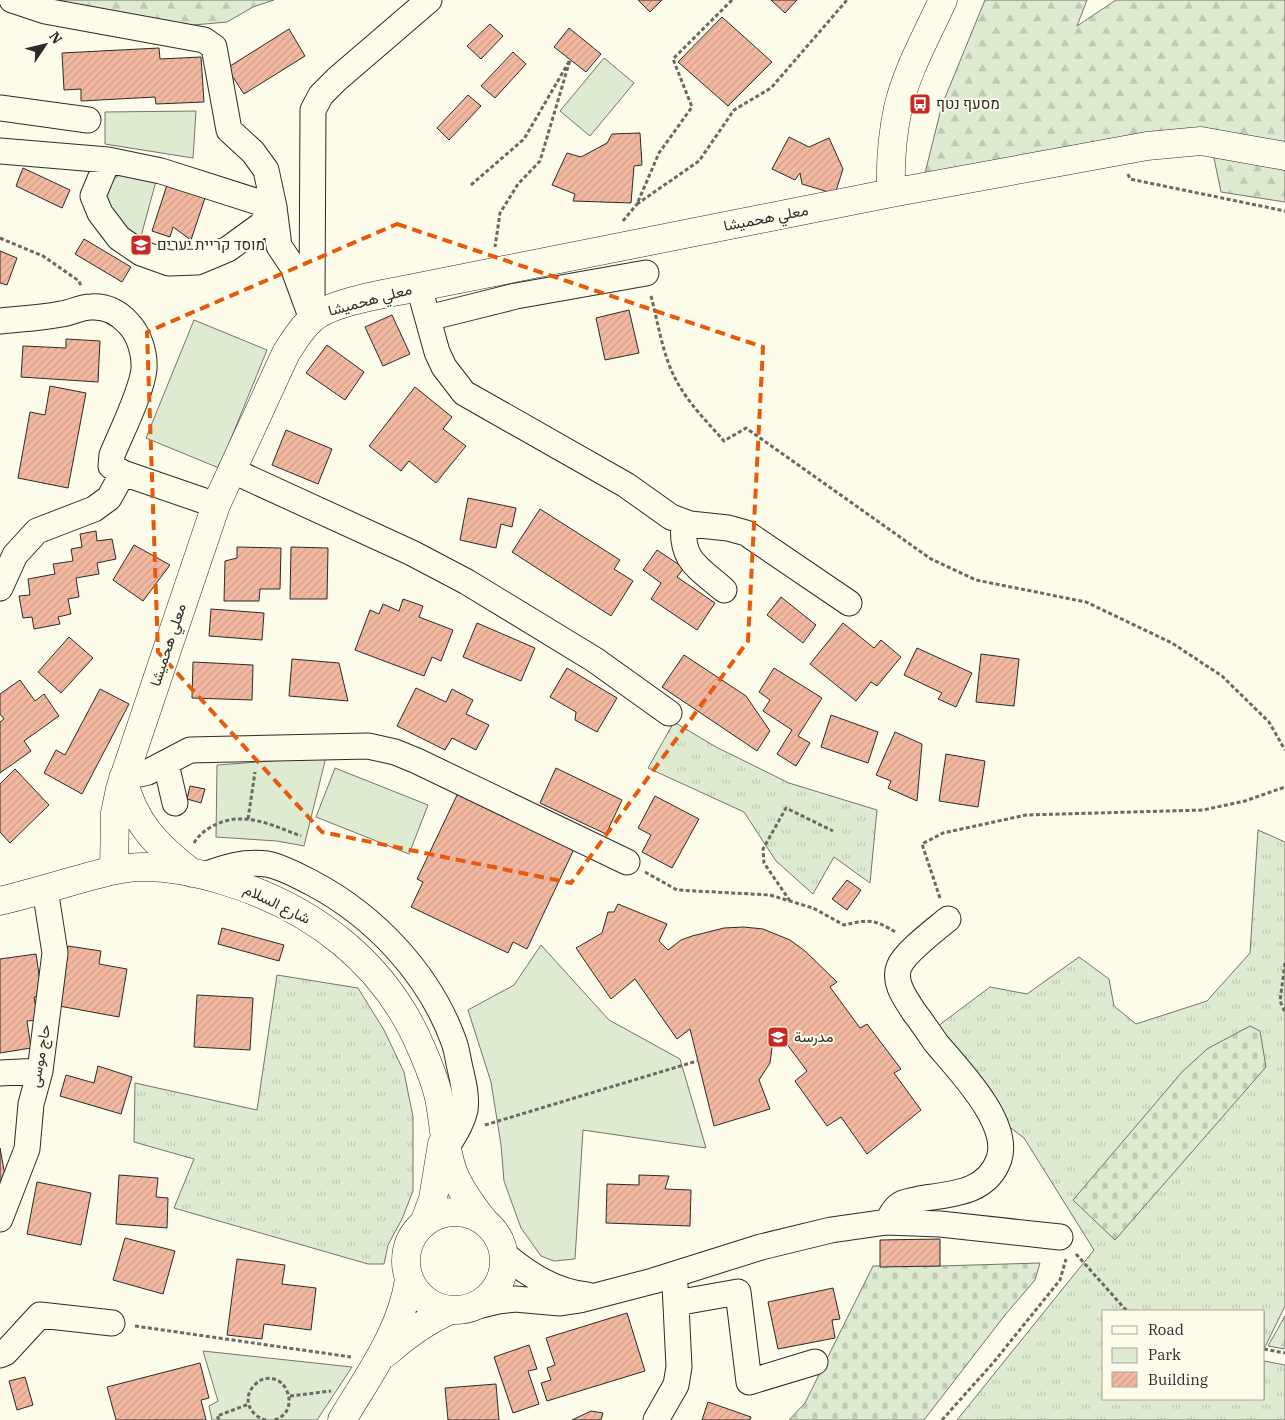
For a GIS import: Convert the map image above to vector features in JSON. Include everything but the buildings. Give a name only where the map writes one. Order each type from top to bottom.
[{"type":"main road","points":[[891,193],[890,166],[893,134],[899,106],[909,75],[943,0]]},
{"type":"main road","name":"معلي هحميشا","points":[[114,869],[115,813],[124,774],[216,505],[286,353],[300,332],[312,319],[324,311],[344,304],[419,287],[891,193],[1147,146],[1201,141],[1285,156]]},
{"type":"main road","points":[[124,774],[127,796],[146,830],[164,850],[193,871]]},
{"type":"main road","name":"شارع السلام","points":[[0,901],[114,869],[143,867],[193,871],[245,887],[283,904],[315,922],[343,943],[370,968],[393,995],[411,1025],[433,1078],[440,1101],[448,1135],[453,1173],[484,1221]]},
{"type":"main road","name":"شارع السلام","points":[[424,1223],[433,1199],[442,1142],[448,1135]]},
{"type":"main road","points":[[452,1212],[469,1214],[484,1221],[496,1234],[503,1249],[505,1266],[500,1283],[491,1296],[477,1306],[461,1311],[444,1310],[428,1303],[416,1293],[409,1279],[406,1264],[407,1248],[413,1234],[424,1223],[437,1215],[452,1212]]},
{"type":"main road","points":[[342,1420],[377,1361],[399,1317],[407,1294],[409,1279]]},
{"type":"main road","points":[[377,1361],[397,1343],[421,1326],[450,1310]]},
{"type":"street","points":[[12,0],[45,11],[204,40],[214,47],[229,130],[253,152],[266,170],[274,206],[279,246],[293,267],[312,319]]},
{"type":"street","points":[[312,319],[313,110],[326,90],[429,0]]},
{"type":"street","points":[[0,108],[88,120]]},
{"type":"street","points":[[0,150],[108,160],[161,171],[274,206]]},
{"type":"street","points":[[108,160],[93,196],[100,213],[119,238],[141,253],[169,263],[197,262],[228,249],[261,225],[274,206]]},
{"type":"street","points":[[428,318],[516,296],[646,273]]},
{"type":"street","points":[[419,287],[444,367],[464,393],[626,485],[671,517],[690,524],[728,528],[746,534],[848,603]]},
{"type":"street","points":[[0,321],[62,314],[91,307],[108,309],[122,316],[132,327],[142,347],[144,369],[138,391],[112,455],[112,466],[123,473],[216,505]]},
{"type":"street","points":[[232,470],[412,553],[467,582],[595,660],[669,712]]},
{"type":"street","points":[[0,588],[15,555],[37,531],[94,509],[109,498],[123,473]]},
{"type":"street","points":[[684,522],[682,536],[688,558],[724,590]]},
{"type":"street","points":[[124,774],[148,772],[190,750],[368,746],[394,752],[417,761],[627,862]]},
{"type":"street","points":[[166,764],[175,803]]},
{"type":"street","name":"حاج موسى","points":[[0,1219],[27,1149],[31,1104],[40,1071],[55,953],[45,889]]},
{"type":"street","points":[[887,1222],[898,1206],[908,1202],[972,1189],[986,1181],[1000,1158],[1001,1143],[995,1123],[983,1099],[934,1040],[903,995],[896,976],[905,956],[948,920]]},
{"type":"street","points":[[0,1073],[40,1071]]},
{"type":"street","points":[[477,1306],[516,1299],[560,1304],[580,1300],[761,1247],[831,1230],[887,1222],[940,1224],[1060,1237]]},
{"type":"street","points":[[504,1254],[521,1270],[535,1278],[564,1289],[585,1295],[607,1293]]},
{"type":"street","points":[[656,1420],[676,1385],[679,1367],[674,1274]]},
{"type":"street","points":[[676,1303],[738,1292],[749,1382],[815,1362]]},
{"type":"street","points":[[0,1355],[5,1353],[40,1315],[112,1323]]},
{"type":"path","points":[[732,0],[674,59],[692,107],[659,153],[637,204],[699,161],[734,110],[771,88],[847,0]]},
{"type":"path","points":[[471,184],[524,139],[570,60],[540,161],[518,184],[500,213],[492,273]]},
{"type":"path","points":[[1115,152],[1130,179],[1285,211]]},
{"type":"path","points":[[0,238],[43,256],[78,281],[91,307]]},
{"type":"path","points":[[646,273],[668,363],[691,404],[724,441],[746,428],[931,559],[976,580],[1086,602],[1172,643],[1222,676],[1269,722],[1285,750]]},
{"type":"path","points":[[248,819],[258,749]]},
{"type":"path","points":[[948,920],[922,844],[943,833],[1026,815],[1203,810],[1246,801],[1285,787]]},
{"type":"path","points":[[790,901],[764,863],[762,849],[786,808],[833,831]]},
{"type":"path","points":[[193,871],[197,838],[222,821],[242,818],[262,821],[301,836]]},
{"type":"path","points":[[627,862],[678,890],[770,894],[813,908],[844,925],[878,921],[903,937],[915,948]]},
{"type":"path","points":[[1285,963],[1280,1001],[1285,1012]]},
{"type":"path","points":[[448,1135],[698,1061]]},
{"type":"path","points":[[1060,1237],[1128,1310]]},
{"type":"path","points":[[942,1420],[993,1363],[1060,1280],[1066,1260],[1060,1237]]},
{"type":"path","points":[[112,1323],[377,1361]]},
{"type":"path","points":[[1265,1349],[1285,1353]]},
{"type":"path","points":[[266,1420],[257,1416],[249,1404],[248,1398],[250,1391],[259,1381],[265,1379],[278,1380],[288,1389],[290,1396],[288,1410],[283,1416],[273,1420]]},
{"type":"path","points":[[290,1396],[361,1387]]},
{"type":"path","points":[[219,1420],[217,1416],[249,1404]]},
{"type":"highlighted area","points":[[397,224],[763,347],[748,641],[571,883],[322,832],[158,652],[147,332]]},
{"type":"green space","points":[[56,0],[274,0],[253,7],[227,22],[182,26]]},
{"type":"green space","points":[[985,0],[1087,0],[1077,26],[1116,0],[1285,0],[1285,202],[1221,192],[1210,139],[932,189],[925,173],[942,105]]},
{"type":"green space","points":[[604,58],[634,83],[590,136],[560,111]]},
{"type":"green space","points":[[196,111],[193,158],[105,144],[105,112]]},
{"type":"green space","points":[[121,174],[156,181],[140,240],[112,216],[106,184]]},
{"type":"green space","points":[[194,320],[267,350],[219,468],[146,438]]},
{"type":"green space","points":[[674,722],[716,747],[789,783],[877,810],[870,883],[834,857],[813,894],[776,861],[744,812],[648,768]]},
{"type":"green space","points":[[326,757],[304,846],[277,841],[216,837],[217,765]]},
{"type":"green space","points":[[335,768],[428,805],[409,854],[316,817]]},
{"type":"green space","points":[[1258,830],[1285,842],[1285,1306],[1265,1347],[1265,1310],[1102,1310],[1102,1400],[1265,1400],[1265,1361],[1285,1365],[1285,1420],[957,1420],[1094,1250],[1024,1138],[978,1103],[926,1035],[990,987],[1027,994],[1079,957],[1109,979],[1114,1006],[1136,1024],[1207,1001],[1250,953]]},
{"type":"green space","points":[[541,945],[609,1020],[680,1059],[706,1148],[583,1130],[575,1259],[554,1261],[541,1256],[521,1228],[504,1181],[501,1145],[491,1082],[468,1010],[514,985]]},
{"type":"green space","points":[[277,975],[358,988],[384,1030],[404,1072],[413,1117],[413,1191],[402,1219],[388,1245],[384,1264],[368,1264],[174,1208],[194,1159],[134,1142],[135,1083],[257,1110]]},
{"type":"green space","points":[[1250,1026],[1260,1031],[1266,1067],[1115,1240],[1073,1200],[1182,1072],[1207,1049]]},
{"type":"green space","points":[[1040,1263],[1035,1280],[1005,1315],[924,1420],[789,1420],[805,1403],[873,1266]]},
{"type":"green space","points":[[1285,1316],[1285,1349],[1268,1346]]},
{"type":"green space","points":[[203,1351],[352,1367],[317,1420],[212,1420],[209,1406],[218,1401]]},
{"type":"place","name":"מסעף נטף","points":[[920,104]]},
{"type":"place","name":"מוסד קריית יערים","points":[[141,245]]},
{"type":"place","name":"مدرسة","points":[[778,1037]]}]
